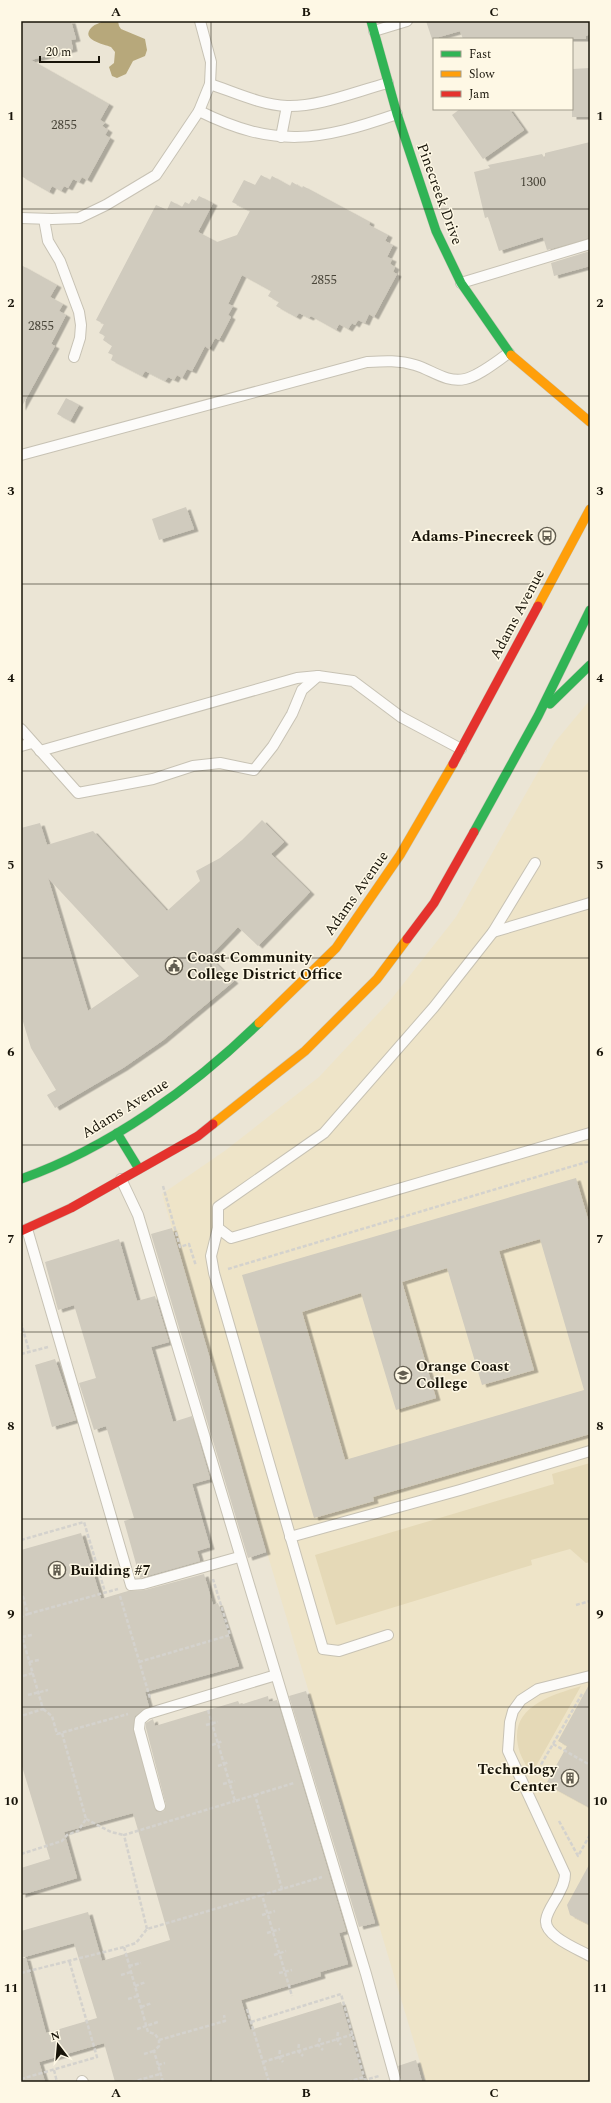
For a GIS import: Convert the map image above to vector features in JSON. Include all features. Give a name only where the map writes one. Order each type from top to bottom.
[{"type":"main road","name":"Pinecreek Drive","points":[[372,26],[397,114],[436,231],[461,283],[509,353],[576,412],[590,422]]},
{"type":"main road","name":"Adams Avenue","points":[[21,1179],[47,1170],[117,1133],[185,1088],[224,1057],[336,948],[400,855],[461,749],[590,509]]},
{"type":"main road","points":[[24,1230],[71,1208],[198,1136],[305,1051],[377,979],[434,903],[538,716],[590,610]]},
{"type":"main road","points":[[538,716],[590,666]]},
{"type":"main road","points":[[117,1133],[139,1169]]},
{"type":"lane","points":[[21,218],[79,218],[106,205],[156,175],[200,111],[210,84],[211,62],[206,37],[200,21]]},
{"type":"lane","points":[[372,26],[407,21]]},
{"type":"lane","points":[[210,84],[266,103],[286,106],[311,104],[388,83]]},
{"type":"lane","points":[[281,137],[286,106]]},
{"type":"lane","points":[[200,111],[234,127],[253,133],[281,137],[316,136],[354,129],[397,114]]},
{"type":"lane","points":[[44,219],[48,241],[60,261],[79,312],[80,338],[74,357]]},
{"type":"lane","points":[[461,283],[590,244]]},
{"type":"lane","points":[[21,455],[367,362],[397,360],[416,365],[445,379],[465,379],[487,368],[509,353]]},
{"type":"lane","points":[[40,752],[297,678],[318,676],[353,681],[401,717],[461,749]]},
{"type":"lane","points":[[21,729],[78,793],[153,779],[194,766],[220,763],[254,770],[273,746],[292,714],[302,690],[318,676]]},
{"type":"lane","points":[[21,746],[32,743]]},
{"type":"lane","points":[[388,1635],[339,1651],[323,1649],[214,1273],[211,1256],[218,1228],[218,1207],[324,1132],[434,1007],[493,932],[535,863]]},
{"type":"lane","points":[[493,932],[590,903]]},
{"type":"lane","points":[[218,1228],[231,1238],[590,1133]]},
{"type":"lane","points":[[121,1179],[138,1215],[239,1557],[336,1872],[395,2077]]},
{"type":"lane","points":[[24,1230],[61,1343],[131,1585],[143,1584],[239,1557]]},
{"type":"lane","points":[[290,1537],[460,1490],[590,1451]]},
{"type":"lane","points":[[160,1806],[139,1729],[140,1720],[147,1714],[276,1675]]},
{"type":"lane","points":[[590,1676],[538,1689],[520,1700],[514,1710],[510,1722],[508,1751],[565,1874],[565,1882],[548,1915],[546,1922],[549,1930],[553,1936],[590,1956]]},
{"type":"path","points":[[226,1270],[590,1162]]},
{"type":"path","points":[[163,1186],[180,1247],[189,1244],[197,1271]]},
{"type":"path","points":[[21,1322],[29,1351]]},
{"type":"path","points":[[21,1354],[61,1343]]},
{"type":"path","points":[[21,1540],[84,1522],[105,1592]]},
{"type":"path","points":[[88,1558],[94,1557]]},
{"type":"path","points":[[139,1662],[230,1635],[209,1566]]},
{"type":"path","points":[[21,1617],[118,1589],[150,1700]]},
{"type":"path","points":[[21,1590],[28,1614]]},
{"type":"path","points":[[576,1605],[590,1601]]},
{"type":"path","points":[[21,1633],[43,1710],[52,1716],[57,1734],[130,1714]]},
{"type":"path","points":[[22,1637],[32,1635]]},
{"type":"path","points":[[21,1653],[26,1652]]},
{"type":"path","points":[[29,1662],[39,1660]]},
{"type":"path","points":[[23,1676],[32,1673]]},
{"type":"path","points":[[534,1776],[585,1688]]},
{"type":"path","points":[[28,1695],[48,1690]]},
{"type":"path","points":[[204,1697],[235,1802]]},
{"type":"path","points":[[21,1716],[43,1710]]},
{"type":"path","points":[[206,1725],[218,1722]]},
{"type":"path","points":[[62,1733],[86,1819],[111,1832],[124,1836],[255,1796],[307,1778]]},
{"type":"path","points":[[212,1745],[224,1741]]},
{"type":"path","points":[[552,1744],[590,1765]]},
{"type":"path","points":[[218,1766],[230,1762]]},
{"type":"path","points":[[223,1784],[235,1781]]},
{"type":"path","points":[[255,1796],[282,1889]]},
{"type":"path","points":[[556,1816],[578,1856],[590,1835]]},
{"type":"path","points":[[21,1854],[62,1841],[66,1835],[78,1830],[86,1819]]},
{"type":"path","points":[[124,1836],[147,1929]]},
{"type":"path","points":[[21,1973],[124,1947],[136,1943],[147,1929],[336,1872]]},
{"type":"path","points":[[262,1895],[292,1996]]},
{"type":"path","points":[[262,1915],[275,1911]]},
{"type":"path","points":[[267,1933],[280,1929]]},
{"type":"path","points":[[124,1947],[148,2032],[155,2034],[159,2040],[159,2046],[154,2051],[144,2054]]},
{"type":"path","points":[[274,1955],[286,1951]]},
{"type":"path","points":[[21,2080],[97,2057],[69,1960]]},
{"type":"path","points":[[130,1966],[141,1963]]},
{"type":"path","points":[[279,1973],[292,1970]]},
{"type":"path","points":[[121,1975],[131,1972]]},
{"type":"path","points":[[135,1986],[146,1982]]},
{"type":"path","points":[[251,2022],[340,1994],[353,2034],[365,2080],[395,2077]]},
{"type":"path","points":[[128,1999],[138,1996]]},
{"type":"path","points":[[141,2007],[152,2003]]},
{"type":"path","points":[[247,2009],[269,2082]]},
{"type":"path","points":[[159,2040],[225,2021],[224,2015]]},
{"type":"path","points":[[137,2030],[158,2022]]},
{"type":"path","points":[[338,2032],[337,2039],[341,2045]]},
{"type":"path","points":[[263,2062],[353,2034]]},
{"type":"path","points":[[318,2045],[320,2038]]},
{"type":"path","points":[[298,2051],[299,2044]]},
{"type":"path","points":[[318,2045],[323,2050]]},
{"type":"path","points":[[280,2050],[279,2057],[283,2062]]},
{"type":"path","points":[[154,2051],[163,2082]]},
{"type":"path","points":[[298,2051],[303,2056]]},
{"type":"path","points":[[158,2065],[165,2063]]},
{"type":"path","points":[[54,2070],[57,2082]]},
{"type":"path","points":[[132,2082],[160,2074]]},
{"type":"path","points":[[348,2082],[364,2077]]},
{"type":"shaded area","points":[[104,21],[118,21],[121,29],[145,39],[147,50],[145,56],[133,61],[126,74],[117,78],[112,76],[109,67],[114,63],[115,52],[111,47],[94,41],[88,35],[92,27]]},
{"type":"shaded area","name":"Orange Coast College","points":[[590,700],[590,2082],[426,2082],[268,1556],[162,1194],[226,1150],[319,1077],[389,1002],[456,917],[555,742]]},
{"type":"shaded area","points":[[590,1463],[590,1562],[586,1563],[570,1549],[531,1560],[532,1565],[336,1625],[315,1555],[554,1484],[552,1474]]},
{"type":"shaded area","points":[[581,1686],[531,1775],[520,1753],[517,1738],[519,1725],[524,1715],[533,1706],[544,1700],[556,1694]]},
{"type":"building","points":[[21,21],[71,21],[76,39],[71,40],[73,49],[31,60],[109,104],[100,120],[105,123],[102,126],[108,130],[105,135],[110,138],[87,180],[82,177],[79,182],[73,179],[68,188],[64,186],[61,191],[52,186],[49,192],[21,176]]},
{"type":"building","points":[[426,21],[590,21],[590,34],[586,36],[586,39],[463,38],[460,31],[432,39]]},
{"type":"building","points":[[590,68],[590,117],[572,117],[573,69]]},
{"type":"building","points":[[459,110],[510,110],[524,130],[483,159],[452,115]]},
{"type":"building","points":[[590,142],[590,238],[547,250],[543,237],[499,251],[488,217],[485,218],[474,172],[490,168],[488,165],[542,154],[545,159],[545,153]]},
{"type":"building","points":[[261,175],[270,180],[272,176],[290,186],[292,182],[302,188],[303,186],[370,222],[369,225],[388,235],[385,241],[393,245],[387,257],[392,259],[390,264],[395,267],[393,272],[397,274],[374,317],[369,314],[365,323],[358,320],[355,325],[352,323],[348,329],[339,324],[336,330],[311,316],[309,318],[299,313],[296,317],[276,306],[279,302],[268,296],[271,291],[242,275],[228,304],[233,306],[228,315],[231,317],[219,340],[215,338],[209,349],[205,346],[192,371],[187,369],[182,378],[177,375],[174,380],[168,377],[165,381],[145,371],[142,376],[111,360],[113,355],[108,353],[112,346],[103,340],[105,336],[99,333],[104,324],[96,320],[156,205],[167,210],[171,201],[182,207],[185,202],[189,204],[192,199],[196,201],[199,196],[213,203],[198,232],[217,242],[237,235],[250,211],[232,202],[244,180],[255,185]]},
{"type":"building","points":[[590,251],[590,266],[554,276],[551,263]]},
{"type":"building","points":[[21,265],[57,285],[50,297],[63,304],[59,311],[66,315],[51,344],[55,346],[21,408]]},
{"type":"building","points":[[66,398],[79,405],[70,421],[57,414]]},
{"type":"building","points":[[186,507],[194,529],[159,540],[152,519]]},
{"type":"building","name":"Coast Community College District Office","points":[[262,820],[284,842],[271,854],[310,892],[258,946],[238,927],[209,957],[234,981],[162,1041],[123,1068],[55,1108],[47,1095],[56,1090],[31,1048],[21,1015],[21,828],[40,823],[47,845],[93,831],[167,911],[200,881],[196,871],[220,858],[242,840]],"holes":[[[48,878],[139,976],[88,1011]]]},
{"type":"building","points":[[576,1178],[590,1226],[590,1434],[373,1497],[374,1501],[314,1518],[242,1275]],"holes":[[[540,1239],[584,1390],[345,1460],[302,1312],[361,1293],[396,1410],[436,1398],[402,1282],[447,1268],[482,1385],[534,1370],[499,1251]]]},
{"type":"building","points":[[172,1228],[266,1552],[248,1558],[151,1234]]},
{"type":"building","points":[[119,1239],[137,1301],[155,1296],[169,1342],[151,1347],[173,1422],[192,1416],[210,1479],[192,1484],[210,1547],[197,1551],[200,1561],[140,1578],[124,1521],[134,1518],[106,1426],[94,1430],[79,1383],[96,1378],[74,1305],[58,1310],[45,1262]]},
{"type":"building","points":[[55,1359],[76,1420],[52,1427],[35,1365]]},
{"type":"building","points":[[81,1533],[101,1599],[128,1591],[145,1590],[204,1574],[213,1605],[218,1603],[239,1666],[145,1692],[149,1707],[135,1716],[133,1730],[156,1811],[164,1811],[166,1805],[146,1723],[153,1719],[155,1726],[238,1701],[240,1705],[268,1696],[269,1702],[277,1700],[346,1931],[339,1933],[348,1964],[320,1972],[321,1976],[241,2000],[250,2030],[341,2002],[364,2082],[115,2082],[104,2043],[39,2062],[45,2082],[21,2082],[21,1931],[88,1912],[102,1961],[170,1940],[133,1813],[64,1832],[77,1878],[21,1895],[21,1868],[50,1859],[21,1763],[21,1550]],"holes":[[[74,1943],[97,2018],[46,2033],[26,1958],[21,1958]]]},
{"type":"building","points":[[590,1683],[590,1808],[546,1784],[567,1746],[558,1741]]},
{"type":"building","points":[[306,1691],[375,1923],[359,1927],[289,1696]]},
{"type":"building","points":[[590,1863],[590,1925],[570,1915],[567,1905]]},
{"type":"building","points":[[416,2060],[422,2082],[402,2082],[398,2066]]},
{"type":"traffic: fast","points":[[371,21],[397,114],[436,231],[461,283],[511,355]]},
{"type":"traffic: fast","points":[[474,832],[538,716],[590,610]]},
{"type":"traffic: fast","points":[[550,704],[590,665]]},
{"type":"traffic: fast","points":[[21,1179],[86,1151],[148,1114],[206,1070],[259,1023]]},
{"type":"traffic: fast","points":[[117,1133],[139,1169]]},
{"type":"traffic: slow","points":[[511,355],[590,422]]},
{"type":"traffic: slow","points":[[538,606],[590,509]]},
{"type":"traffic: slow","points":[[259,1023],[336,948],[400,855],[453,764]]},
{"type":"traffic: slow","points":[[213,1124],[305,1051],[377,979],[407,939]]},
{"type":"traffic: jam","points":[[453,764],[538,606]]},
{"type":"traffic: jam","points":[[407,939],[434,903],[474,832]]},
{"type":"traffic: jam","points":[[21,1231],[71,1208],[198,1136],[213,1124]]},
{"type":"place","name":"Adams-Pinecreek","points":[[547,536]]},
{"type":"place","name":"Coast Community College District Office","points":[[174,966]]},
{"type":"place","name":"Orange Coast College","points":[[403,1375]]},
{"type":"place","name":"Building #7","points":[[57,1570]]},
{"type":"place","name":"Technology Center","points":[[570,1778]]}]
